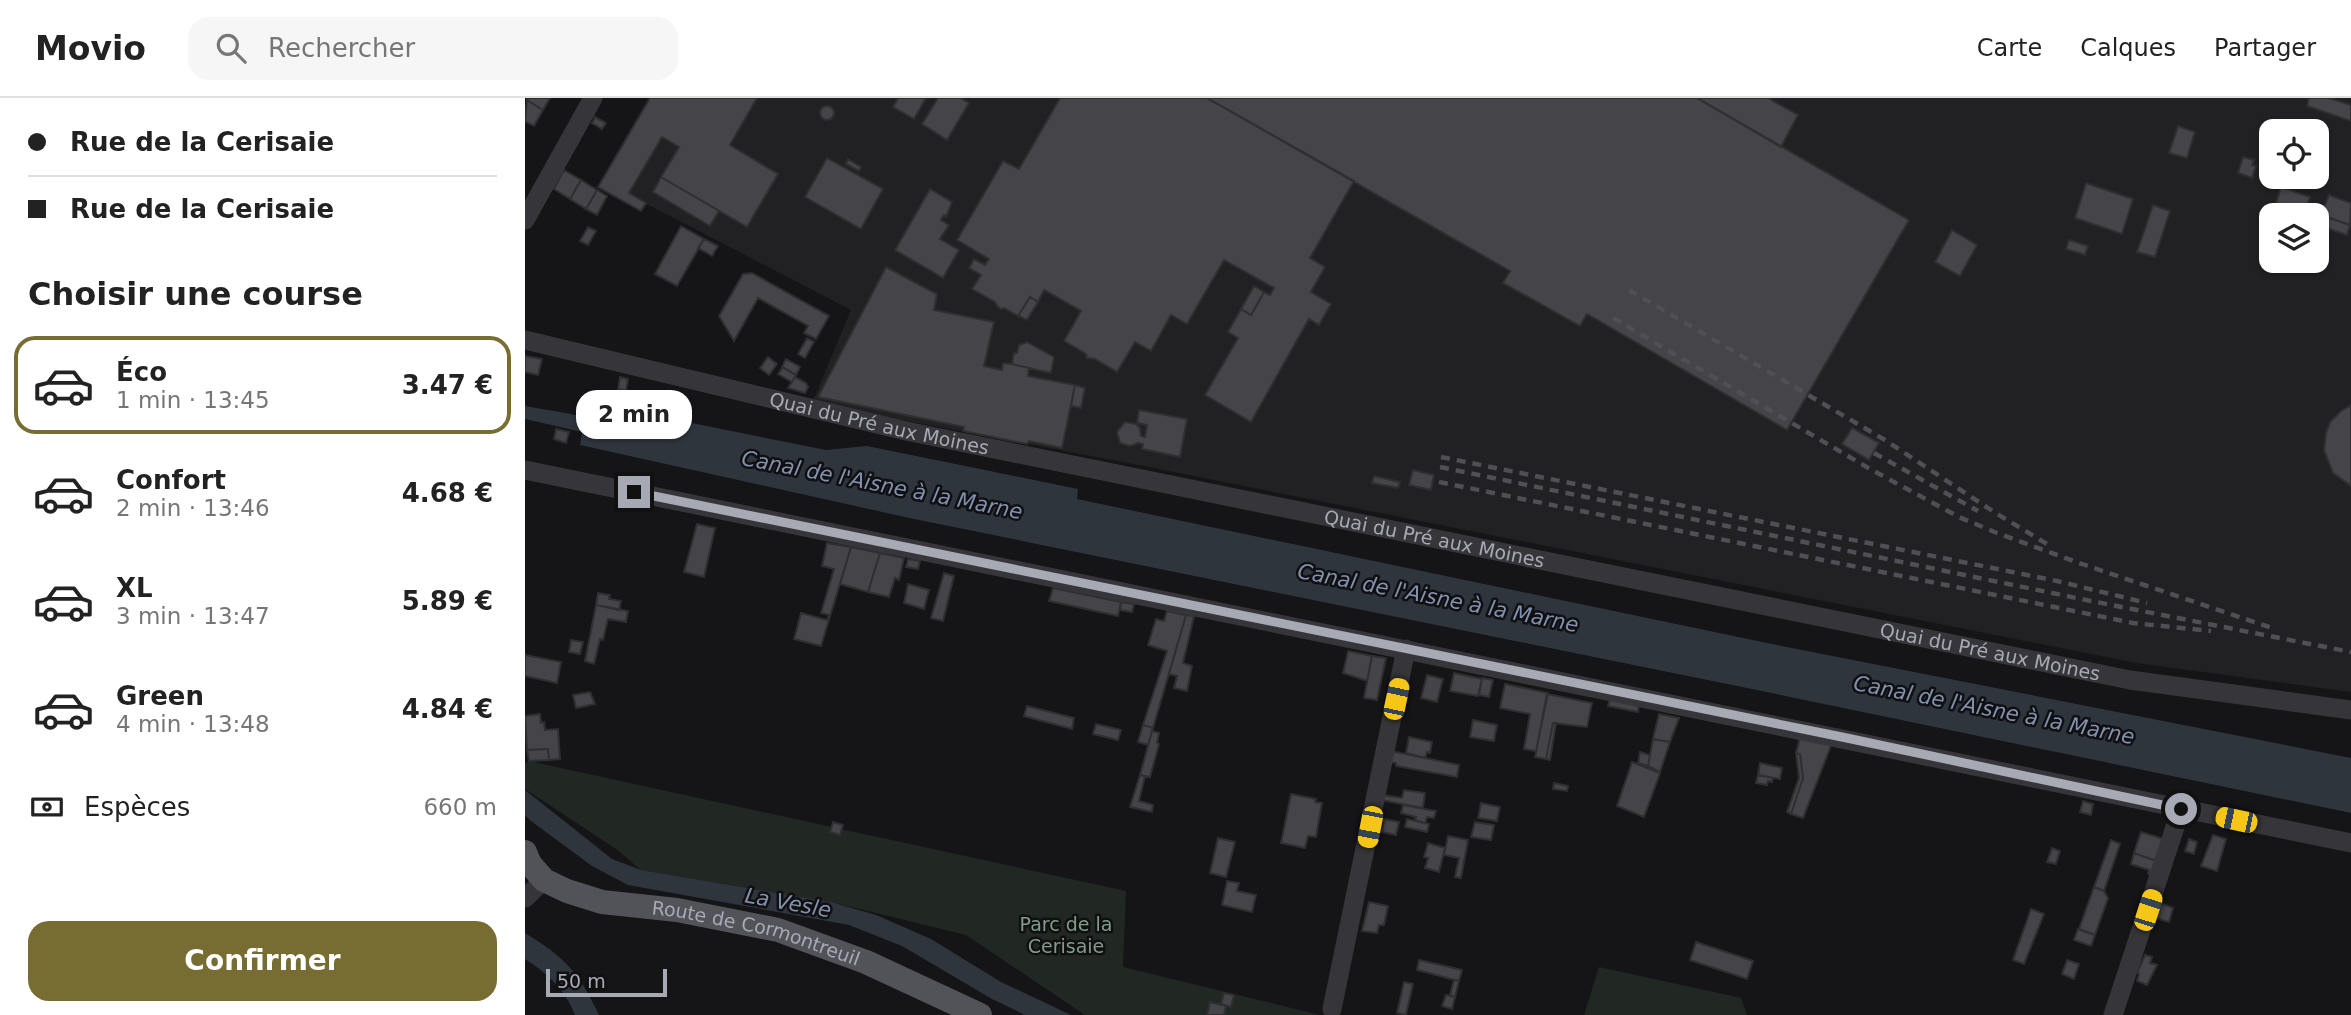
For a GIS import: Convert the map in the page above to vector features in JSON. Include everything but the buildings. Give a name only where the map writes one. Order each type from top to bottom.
[{"type":"main road","name":"Route de Cormontreuil","points":[[533,865],[567,891],[602,902],[677,911],[778,930],[866,962],[980,1015]]},
{"type":"street","points":[[525,220],[593,98]]},
{"type":"street","name":"Quai du Pré aux Moines","points":[[525,340],[906,431],[2130,680],[2351,709]]},
{"type":"street","points":[[525,470],[2351,843]]},
{"type":"street","points":[[1332,1009],[1406,649]]},
{"type":"street","points":[[2113,1015],[2181,809]]},
{"type":"street","points":[[525,898],[533,865]]},
{"type":"shaded area","points":[[659,98],[2351,98],[2351,692],[2136,663],[812,403],[851,310],[610,185]]},
{"type":"green space","name":"Parc de la Cerisaie","points":[[529,761],[1126,891],[1123,967],[1320,1015],[1085,1015],[966,935],[831,902],[641,870],[616,849],[525,789],[525,764]]},
{"type":"green space","points":[[1599,967],[1741,998],[1747,1015],[1584,1015]]},
{"type":"water","name":"Canal de l'Aisne à la Marne","points":[[525,406],[588,417],[637,412],[826,450],[867,446],[1078,489],[1077,499],[1772,644],[2351,758],[2351,813],[914,519],[580,445],[582,432],[525,419]]},
{"type":"water","name":"La Vesle","points":[[525,790],[612,859],[641,870],[831,902],[876,915],[931,939],[1001,982],[1071,1015],[1025,1015],[992,999],[902,946],[849,925],[628,885],[592,866],[531,821],[525,815]]},
{"type":"water","points":[[525,933],[561,958],[585,988],[599,1015],[575,1015],[555,983],[525,959]]},
{"type":"railway","points":[[1629,290],[1885,440],[2047,544]]},
{"type":"railway","points":[[1613,318],[1870,469],[1959,517],[2079,563],[2275,629]]},
{"type":"railway","points":[[1874,453],[1978,511]]},
{"type":"railway","points":[[1441,457],[2057,581],[2147,603]]},
{"type":"railway","points":[[1440,467],[2351,652]]},
{"type":"railway","points":[[1439,482],[2133,623],[2211,631]]},
{"type":"route","points":[[634,492],[1842,737],[2181,809]]}]
